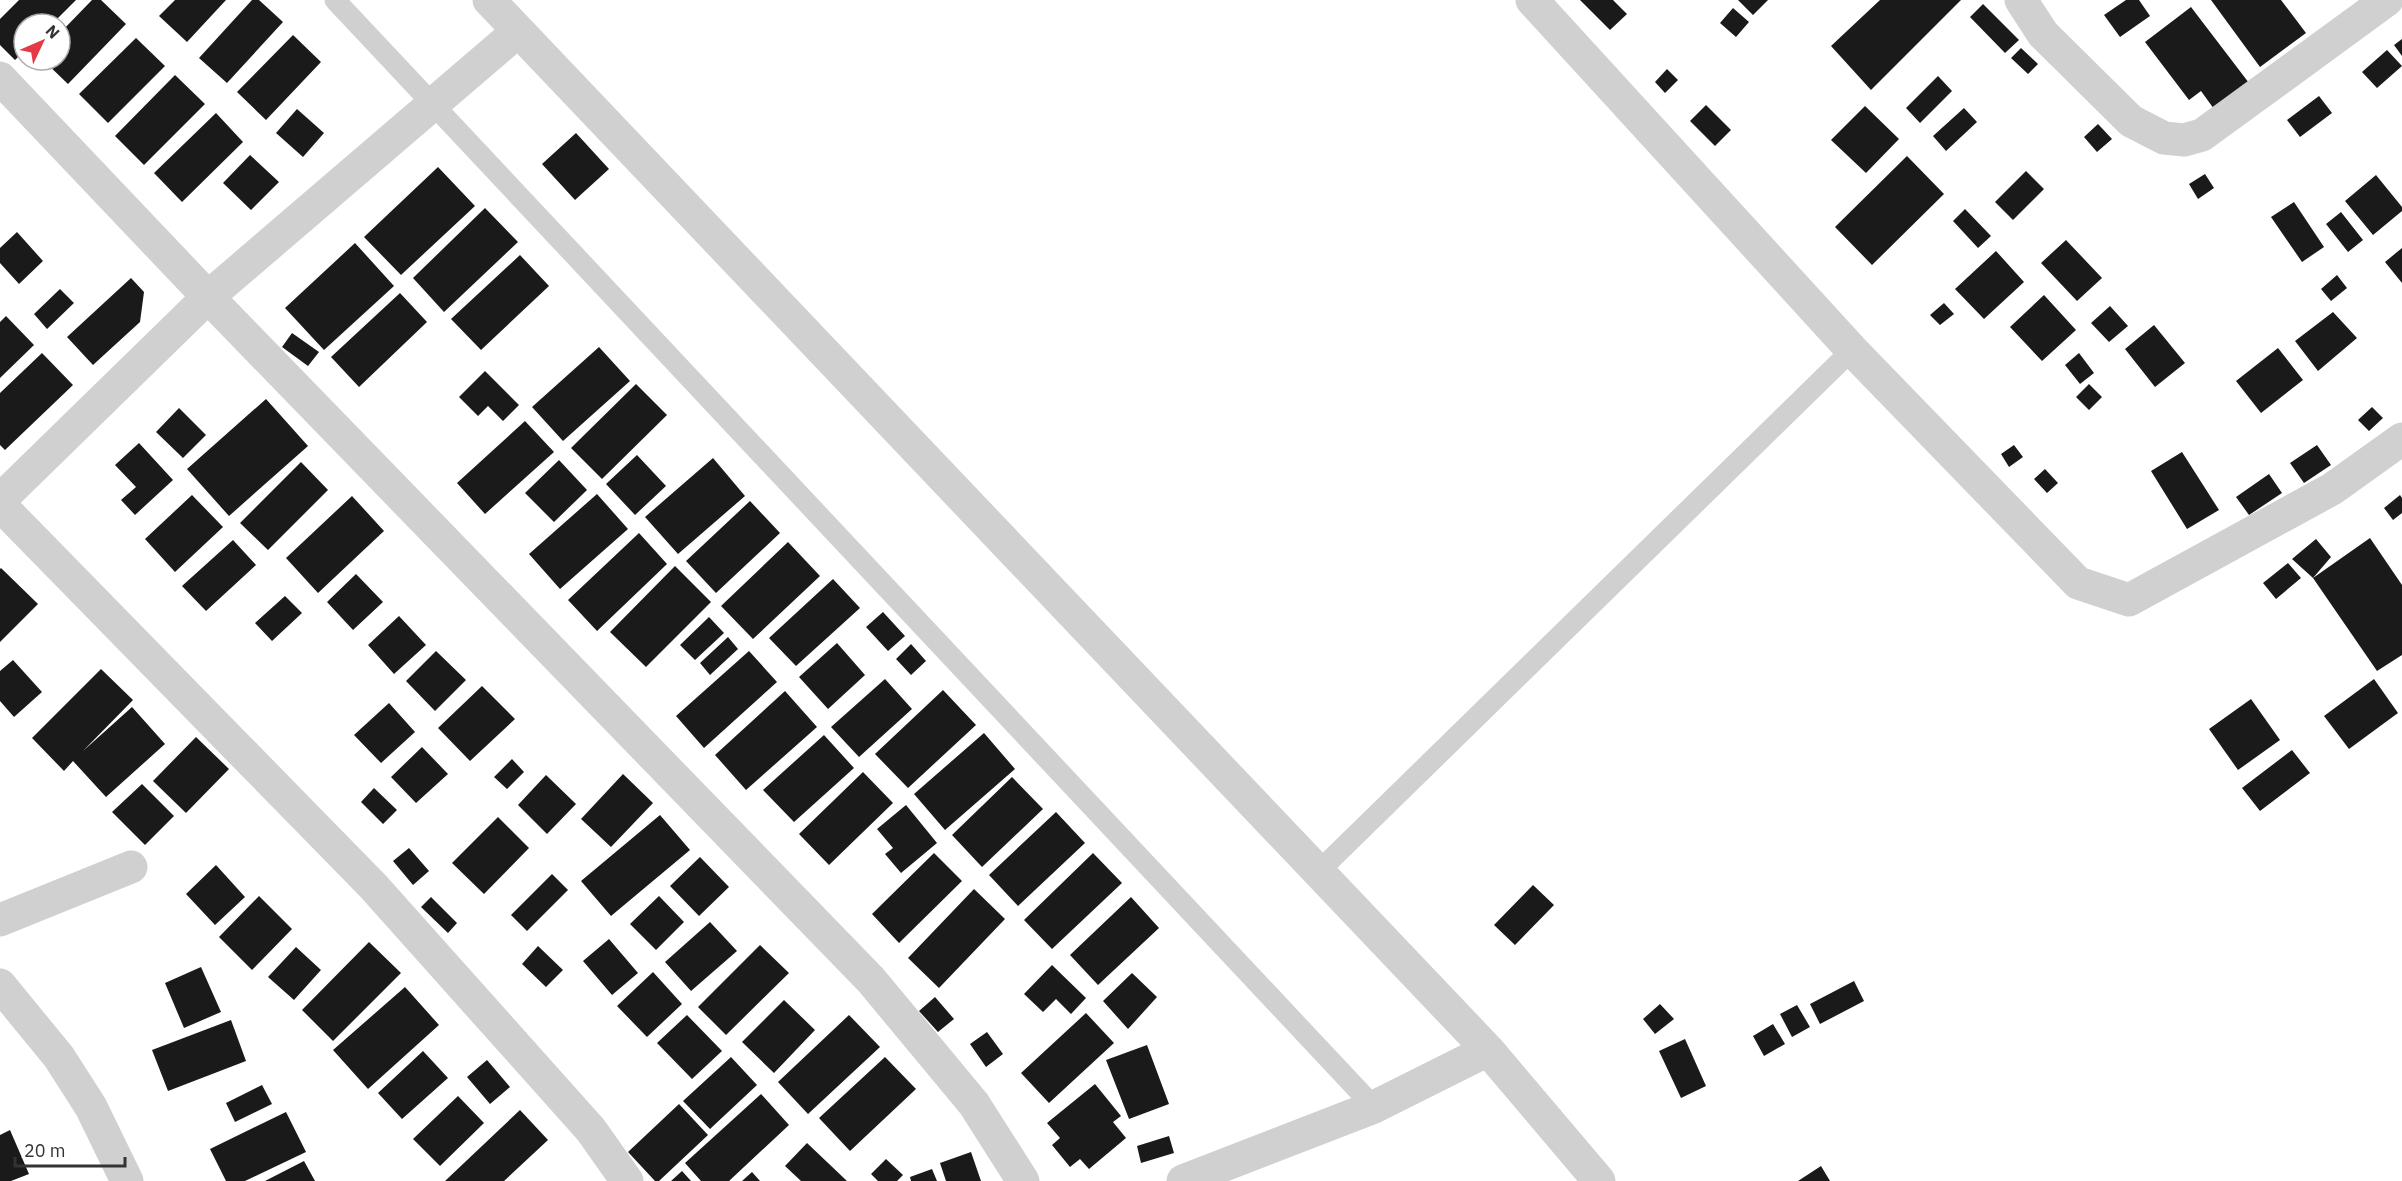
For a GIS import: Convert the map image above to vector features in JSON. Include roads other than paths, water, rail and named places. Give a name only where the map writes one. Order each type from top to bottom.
[{"type":"street","points":[[489,0],[1488,1050],[1596,1180]]},
{"type":"street","points":[[1532,0],[1852,350],[2078,584],[2129,600],[2332,489],[2402,439]]},
{"type":"street","points":[[2021,0],[2043,34],[2131,121],[2164,138],[2184,140],[2202,135],[2387,0]]},
{"type":"street","points":[[0,500],[208,297],[431,103],[517,32]]},
{"type":"street","points":[[0,78],[208,297],[871,980],[974,1104],[1023,1181]]},
{"type":"street","points":[[0,506],[373,886],[591,1130],[627,1181]]},
{"type":"street","points":[[0,920],[131,867]]},
{"type":"street","points":[[0,985],[59,1057],[91,1107],[127,1181]]},
{"type":"street","points":[[1183,1181],[1374,1107],[1488,1050]]},
{"type":"lane","points":[[335,0],[1374,1107]]},
{"type":"lane","points":[[1318,872],[1852,350]]}]
